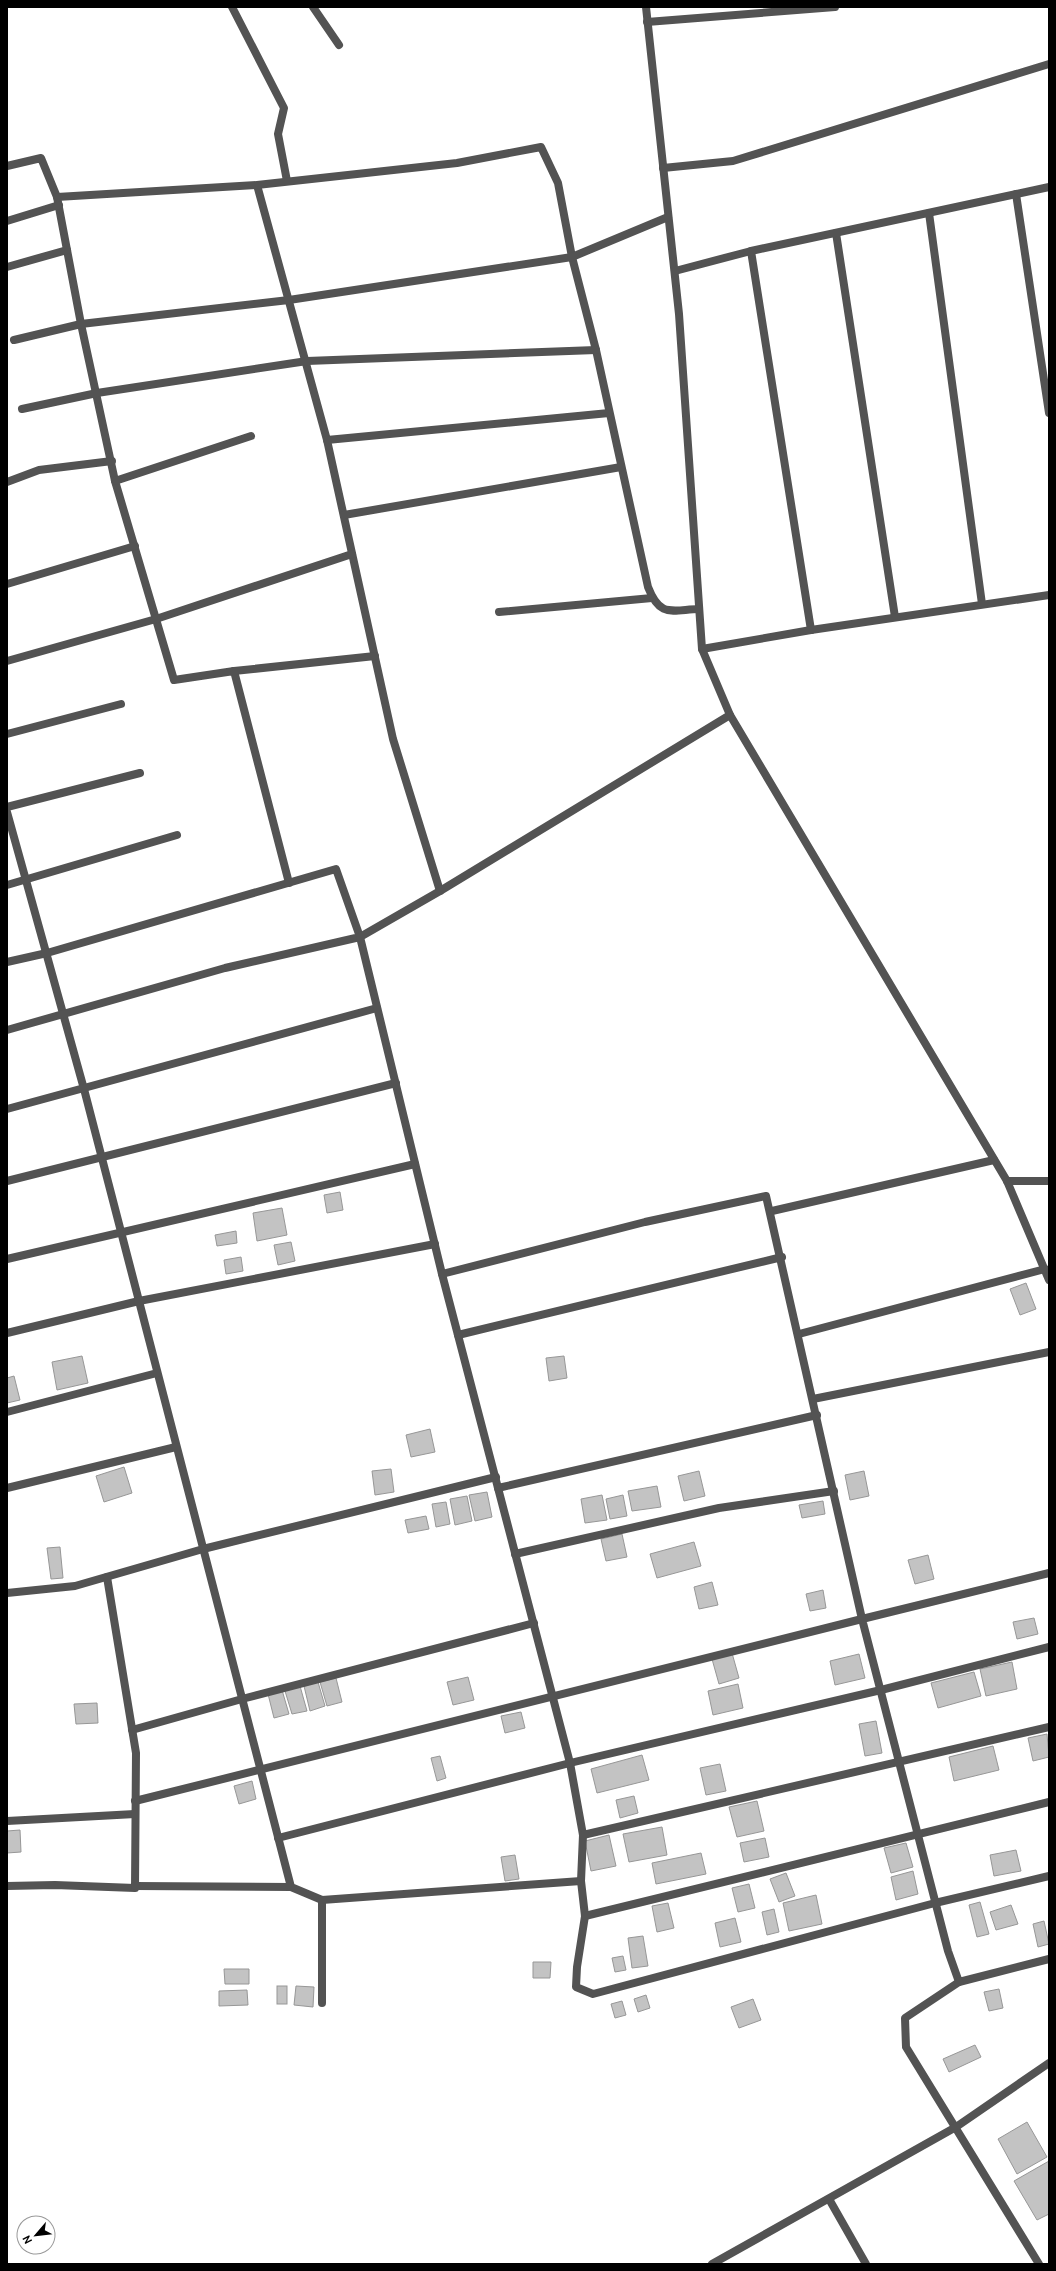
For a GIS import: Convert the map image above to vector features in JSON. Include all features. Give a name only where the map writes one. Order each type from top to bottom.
[{"type":"street","points":[[232,7],[284,108],[278,134],[287,181]]},
{"type":"street","points":[[313,7],[339,45]]},
{"type":"street","points":[[646,7],[675,272],[702,649],[730,715],[1007,1181],[1049,1280]]},
{"type":"street","points":[[647,22],[834,7]]},
{"type":"street","points":[[663,168],[733,161],[1049,64]]},
{"type":"street","points":[[7,221],[58,201],[257,185],[457,163],[541,147],[558,184],[572,257],[596,350],[648,587],[652,598],[658,606],[666,611],[699,609]]},
{"type":"street","points":[[7,166],[41,158],[58,201],[81,324],[112,461],[115,481],[174,680],[375,656]]},
{"type":"street","points":[[257,185],[307,361],[327,440],[394,739],[440,891]]},
{"type":"street","points":[[675,272],[751,251],[1049,187]]},
{"type":"street","points":[[1016,194],[1049,413]]},
{"type":"street","points":[[929,213],[982,604]]},
{"type":"street","points":[[14,340],[81,324],[289,300],[572,257],[668,217]]},
{"type":"street","points":[[836,233],[895,618]]},
{"type":"street","points":[[7,267],[67,250]]},
{"type":"street","points":[[751,251],[811,630]]},
{"type":"street","points":[[22,409],[97,393],[307,361],[596,350]]},
{"type":"street","points":[[327,440],[609,413]]},
{"type":"street","points":[[115,481],[251,436]]},
{"type":"street","points":[[7,482],[39,470],[112,461]]},
{"type":"street","points":[[344,515],[621,467]]},
{"type":"street","points":[[7,584],[135,546]]},
{"type":"street","points":[[7,660],[156,619],[352,554]]},
{"type":"street","points":[[702,649],[811,630],[1049,594]]},
{"type":"street","points":[[499,612],[652,598]]},
{"type":"street","points":[[234,672],[289,883]]},
{"type":"street","points":[[7,734],[121,704]]},
{"type":"street","points":[[7,1030],[225,968],[360,937],[440,891],[730,715]]},
{"type":"street","points":[[7,807],[140,773]]},
{"type":"street","points":[[7,812],[102,1156],[291,1887]]},
{"type":"street","points":[[7,885],[177,835]]},
{"type":"street","points":[[7,962],[47,953],[336,869],[360,937],[442,1274],[570,1763],[583,1835],[581,1881],[584,1916],[577,1967],[576,1987],[593,1994],[935,1903],[1049,1876]]},
{"type":"street","points":[[7,1109],[377,1008]]},
{"type":"street","points":[[7,1181],[396,1083]]},
{"type":"street","points":[[772,1211],[994,1160]]},
{"type":"street","points":[[7,1259],[415,1164]]},
{"type":"street","points":[[1007,1181],[1049,1181]]},
{"type":"street","points":[[442,1274],[645,1222],[766,1196],[772,1211],[862,1619],[935,1903],[948,1951],[959,1982]]},
{"type":"street","points":[[7,1333],[139,1301],[435,1244]]},
{"type":"street","points":[[458,1335],[782,1257]]},
{"type":"street","points":[[799,1334],[1045,1269]]},
{"type":"street","points":[[813,1399],[1049,1352]]},
{"type":"street","points":[[7,1412],[157,1373]]},
{"type":"street","points":[[498,1488],[817,1415]]},
{"type":"street","points":[[7,1488],[176,1447]]},
{"type":"street","points":[[7,1593],[75,1586],[203,1549],[496,1477]]},
{"type":"street","points":[[515,1554],[719,1508],[834,1491]]},
{"type":"street","points":[[135,1801],[554,1698],[1049,1573]]},
{"type":"street","points":[[107,1577],[136,1753],[135,1886]]},
{"type":"street","points":[[132,1730],[242,1699],[534,1623]]},
{"type":"street","points":[[278,1838],[570,1763],[881,1690],[1049,1647]]},
{"type":"street","points":[[583,1835],[726,1801],[900,1763],[1049,1727]]},
{"type":"street","points":[[584,1916],[1049,1802]]},
{"type":"street","points":[[7,1821],[135,1814]]},
{"type":"street","points":[[7,1886],[55,1885],[135,1888],[135,1886],[291,1887],[322,1900],[581,1881]]},
{"type":"street","points":[[322,1900],[322,2003]]},
{"type":"street","points":[[1039,2264],[906,2047],[905,2018],[959,1982],[1049,1959]]},
{"type":"street","points":[[716,2263],[956,2127],[1049,2063]]},
{"type":"street","points":[[829,2199],[866,2264]]},
{"type":"building","points":[[340,1192],[343,1210],[327,1213],[324,1195]]},
{"type":"building","points":[[282,1208],[287,1235],[257,1241],[253,1213]]},
{"type":"building","points":[[236,1231],[237,1243],[217,1246],[215,1235]]},
{"type":"building","points":[[291,1242],[295,1261],[278,1265],[274,1245]]},
{"type":"building","points":[[241,1257],[243,1271],[226,1274],[224,1260]]},
{"type":"building","points":[[1026,1283],[1036,1309],[1020,1315],[1010,1289]]},
{"type":"building","points":[[82,1356],[88,1383],[57,1390],[52,1362]]},
{"type":"building","points":[[564,1356],[567,1378],[549,1381],[546,1358]]},
{"type":"building","points":[[14,1376],[20,1400],[7,1403],[7,1378]]},
{"type":"building","points":[[430,1429],[435,1452],[411,1457],[406,1435]]},
{"type":"building","points":[[124,1467],[132,1493],[104,1502],[96,1476]]},
{"type":"building","points":[[391,1469],[394,1492],[375,1495],[372,1471]]},
{"type":"building","points":[[699,1471],[705,1496],[684,1501],[678,1476]]},
{"type":"building","points":[[864,1471],[869,1496],[850,1500],[845,1475]]},
{"type":"building","points":[[657,1486],[661,1507],[632,1511],[628,1491]]},
{"type":"building","points":[[487,1492],[492,1517],[475,1521],[469,1495]]},
{"type":"building","points":[[602,1495],[607,1520],[585,1523],[581,1499]]},
{"type":"building","points":[[623,1495],[627,1516],[610,1519],[606,1499]]},
{"type":"building","points":[[467,1496],[472,1521],[455,1525],[450,1499]]},
{"type":"building","points":[[823,1501],[825,1514],[802,1518],[799,1505]]},
{"type":"building","points":[[446,1502],[450,1524],[436,1527],[432,1504]]},
{"type":"building","points":[[426,1516],[429,1529],[408,1533],[405,1520]]},
{"type":"building","points":[[622,1534],[627,1557],[606,1561],[601,1539]]},
{"type":"building","points":[[694,1542],[701,1566],[657,1578],[650,1554]]},
{"type":"building","points":[[60,1547],[63,1578],[51,1579],[47,1548]]},
{"type":"building","points":[[928,1555],[934,1579],[915,1584],[908,1560]]},
{"type":"building","points":[[712,1582],[718,1605],[699,1609],[694,1587]]},
{"type":"building","points":[[823,1590],[826,1608],[810,1611],[806,1594]]},
{"type":"building","points":[[1034,1618],[1038,1634],[1017,1639],[1013,1622]]},
{"type":"building","points":[[732,1653],[739,1678],[719,1684],[712,1659]]},
{"type":"building","points":[[859,1654],[865,1678],[835,1685],[830,1661]]},
{"type":"building","points":[[1012,1662],[1017,1689],[986,1696],[980,1669]]},
{"type":"building","points":[[974,1672],[981,1696],[938,1708],[931,1683]]},
{"type":"building","points":[[468,1677],[474,1700],[453,1705],[447,1682]]},
{"type":"building","points":[[336,1678],[342,1702],[327,1706],[320,1682]]},
{"type":"building","points":[[318,1682],[325,1706],[310,1711],[304,1686]]},
{"type":"building","points":[[738,1684],[743,1708],[713,1715],[708,1691]]},
{"type":"building","points":[[300,1686],[307,1711],[292,1714],[285,1691]]},
{"type":"building","points":[[282,1690],[289,1714],[274,1718],[268,1694]]},
{"type":"building","points":[[97,1703],[98,1723],[76,1724],[74,1704]]},
{"type":"building","points":[[521,1712],[525,1728],[505,1733],[501,1716]]},
{"type":"building","points":[[876,1721],[882,1753],[865,1756],[859,1724]]},
{"type":"building","points":[[1047,1734],[1049,1757],[1033,1761],[1028,1738]]},
{"type":"building","points":[[993,1746],[999,1770],[954,1781],[949,1757]]},
{"type":"building","points":[[642,1755],[649,1780],[597,1793],[591,1769]]},
{"type":"building","points":[[440,1756],[446,1778],[437,1781],[431,1758]]},
{"type":"building","points":[[720,1764],[726,1791],[706,1795],[700,1768]]},
{"type":"building","points":[[252,1781],[256,1799],[239,1804],[234,1786]]},
{"type":"building","points":[[634,1796],[638,1813],[620,1818],[616,1800]]},
{"type":"building","points":[[757,1801],[764,1831],[737,1837],[729,1807]]},
{"type":"building","points":[[662,1827],[667,1855],[629,1862],[623,1834]]},
{"type":"building","points":[[20,1830],[21,1852],[7,1853],[7,1831]]},
{"type":"building","points":[[609,1835],[616,1866],[591,1871],[585,1841]]},
{"type":"building","points":[[765,1838],[769,1857],[744,1862],[740,1843]]},
{"type":"building","points":[[906,1843],[913,1867],[891,1873],[884,1848]]},
{"type":"building","points":[[1016,1850],[1021,1871],[994,1876],[990,1855]]},
{"type":"building","points":[[701,1853],[706,1874],[656,1884],[652,1863]]},
{"type":"building","points":[[515,1855],[519,1879],[505,1881],[501,1857]]},
{"type":"building","points":[[913,1871],[918,1894],[896,1900],[891,1877]]},
{"type":"building","points":[[786,1873],[795,1896],[779,1902],[770,1879]]},
{"type":"building","points":[[749,1884],[755,1908],[738,1912],[732,1888]]},
{"type":"building","points":[[816,1895],[822,1924],[789,1931],[783,1903]]},
{"type":"building","points":[[980,1902],[989,1934],[977,1937],[969,1905]]},
{"type":"building","points":[[668,1903],[674,1928],[657,1932],[652,1906]]},
{"type":"building","points":[[1011,1905],[1018,1924],[996,1930],[990,1912]]},
{"type":"building","points":[[774,1909],[779,1932],[767,1935],[762,1912]]},
{"type":"building","points":[[735,1918],[741,1942],[720,1947],[715,1923]]},
{"type":"building","points":[[1044,1921],[1049,1944],[1038,1947],[1033,1924]]},
{"type":"building","points":[[643,1936],[648,1966],[632,1968],[628,1938]]},
{"type":"building","points":[[623,1956],[626,1970],[615,1972],[612,1958]]},
{"type":"building","points":[[533,1962],[551,1962],[550,1978],[533,1978]]},
{"type":"building","points":[[224,1969],[249,1969],[249,1984],[225,1984]]},
{"type":"building","points":[[277,1986],[287,1986],[287,2004],[277,2004]]},
{"type":"building","points":[[296,1986],[314,1987],[313,2007],[294,2005]]},
{"type":"building","points":[[999,1989],[1003,2008],[989,2011],[984,1992]]},
{"type":"building","points":[[247,1990],[248,2005],[219,2006],[219,1991]]},
{"type":"building","points":[[646,1995],[650,2008],[638,2012],[634,1999]]},
{"type":"building","points":[[753,1999],[761,2020],[739,2028],[731,2007]]},
{"type":"building","points":[[622,2001],[626,2015],[615,2018],[611,2004]]},
{"type":"building","points":[[975,2045],[981,2057],[949,2072],[943,2059]]},
{"type":"building","points":[[1027,2122],[1047,2157],[1017,2174],[998,2139]]},
{"type":"building","points":[[1049,2161],[1049,2214],[1037,2220],[1014,2181]]}]
